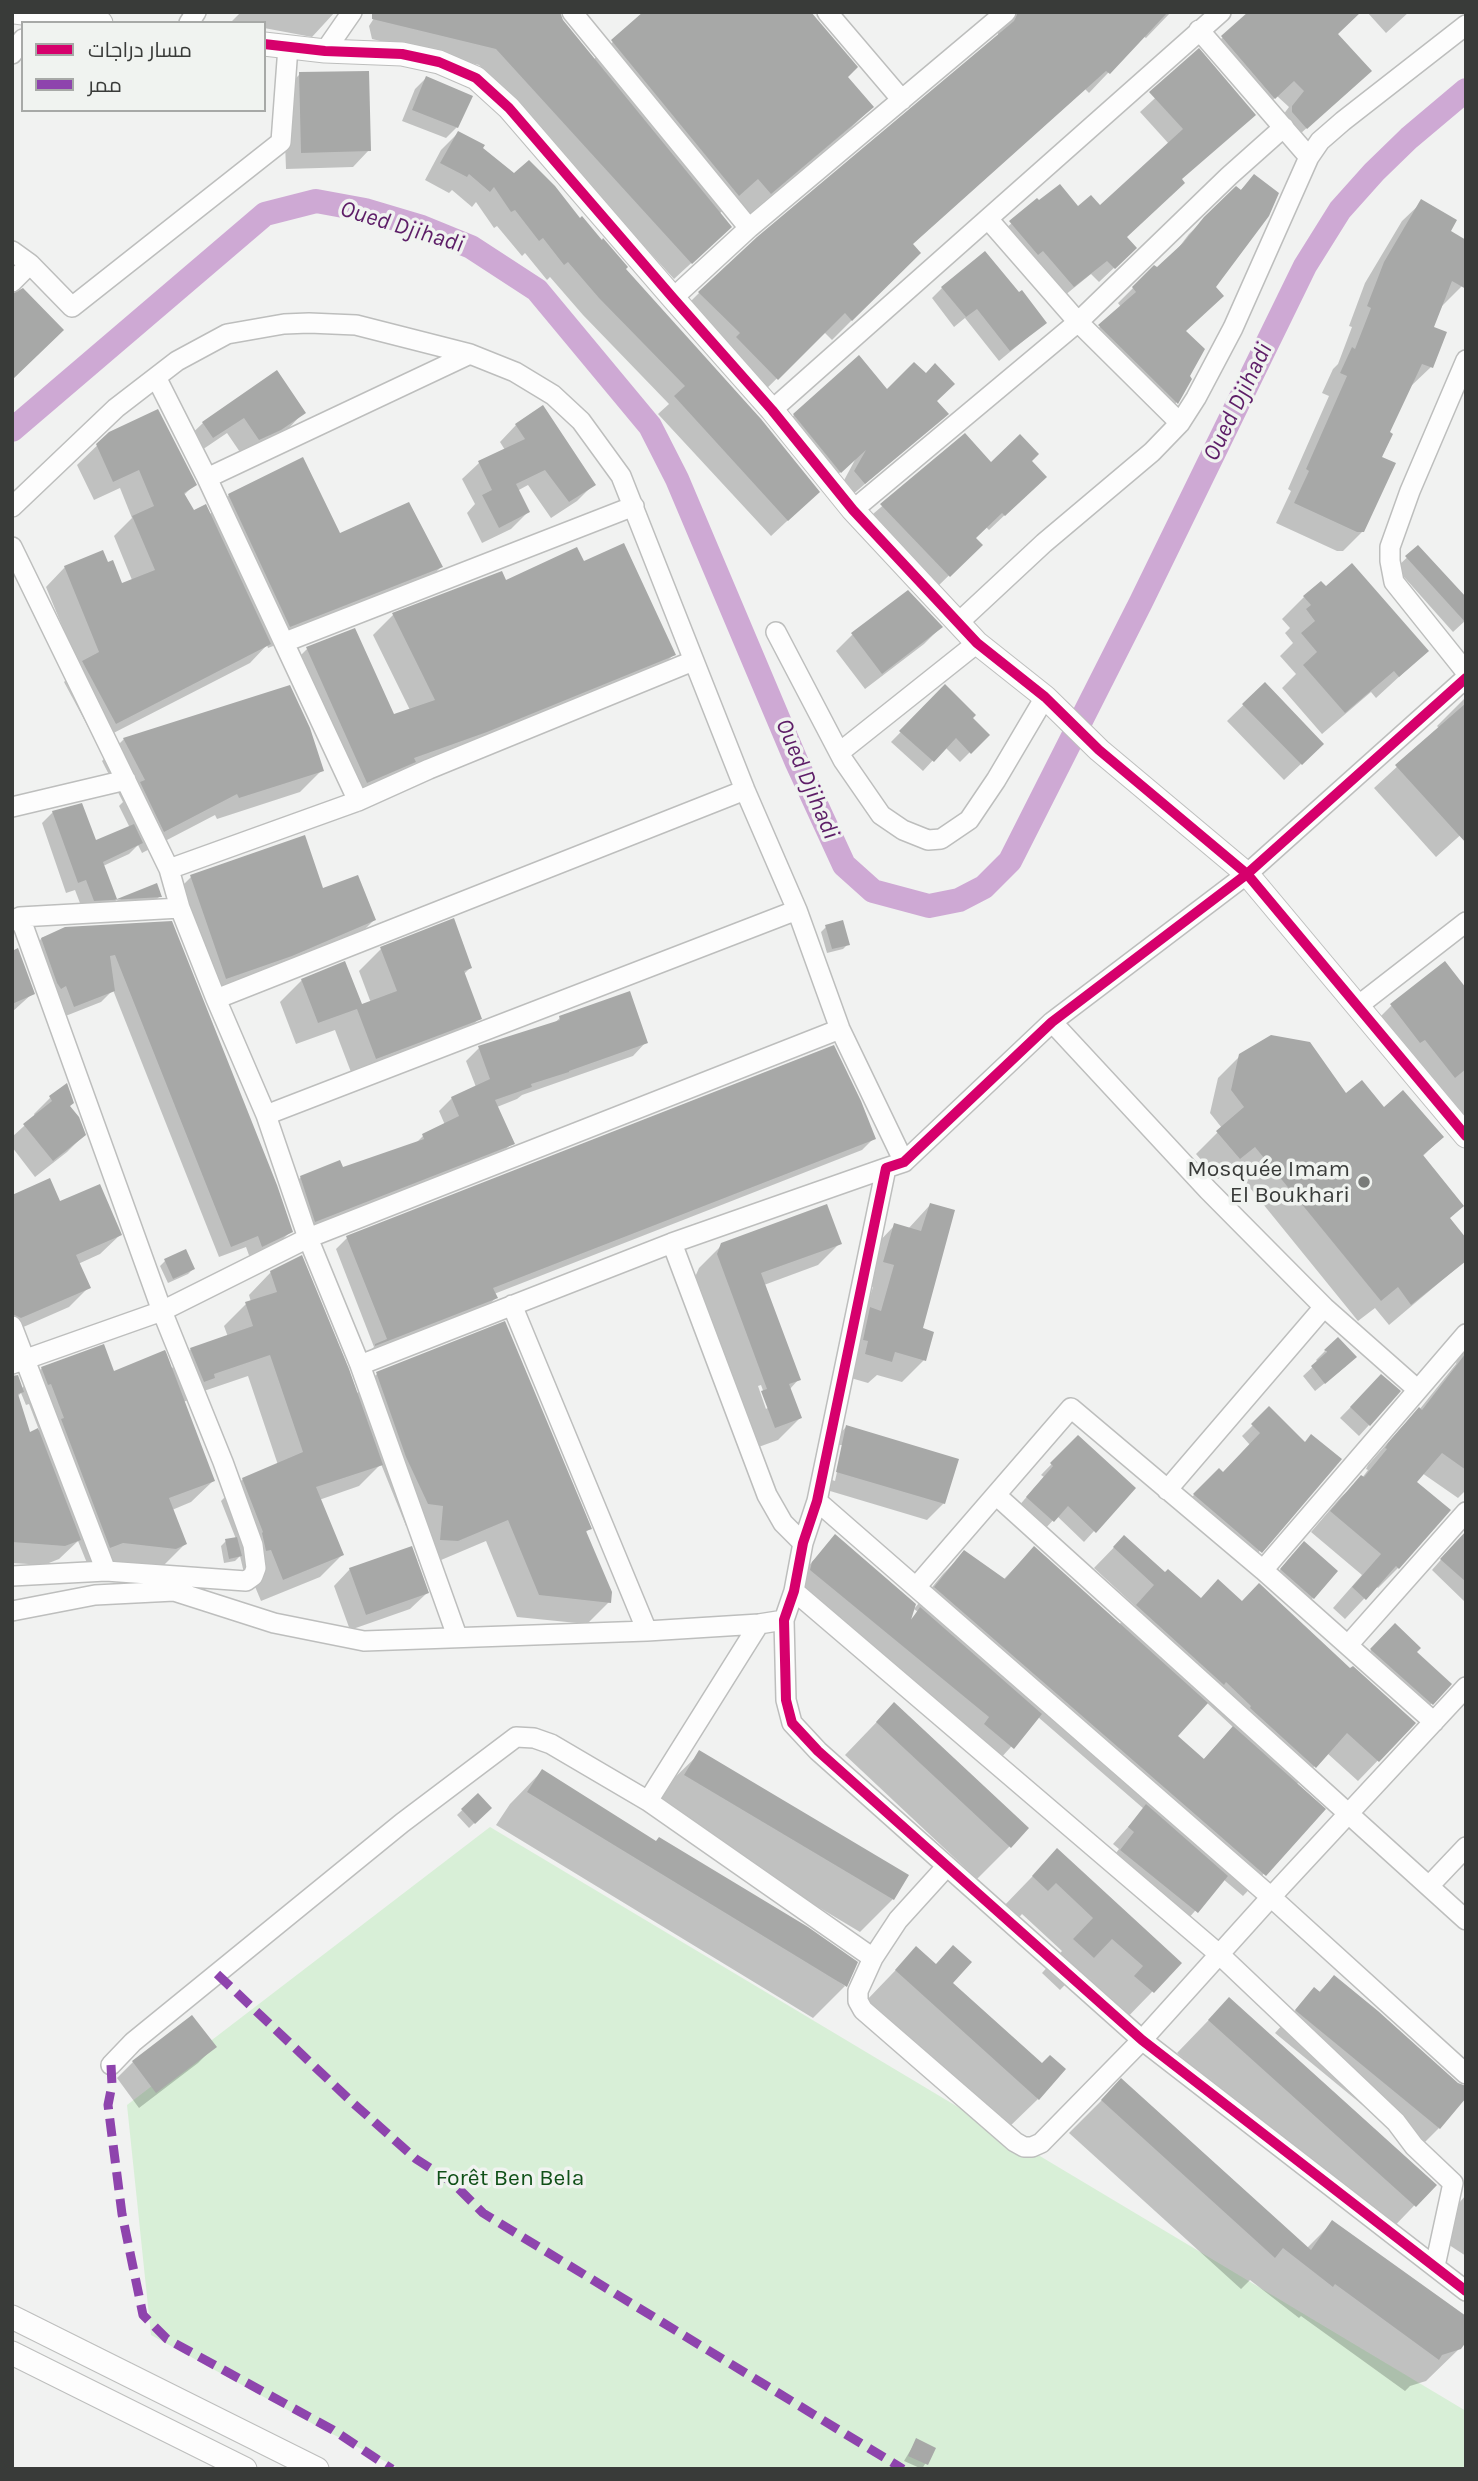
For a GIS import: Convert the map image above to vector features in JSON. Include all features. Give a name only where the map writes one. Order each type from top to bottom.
[{"type":"street","points":[[15,12],[80,21]]},
{"type":"street","points":[[325,51],[352,12]]},
{"type":"street","points":[[572,12],[748,228]]},
{"type":"street","points":[[827,12],[902,100]]},
{"type":"street","points":[[673,299],[748,228],[1006,12]]},
{"type":"street","points":[[772,410],[1221,12]]},
{"type":"street","points":[[958,623],[1044,543],[1152,452],[1180,423],[1233,328],[1309,157],[1320,141],[1466,25]]},
{"type":"street","points":[[1199,30],[1309,157]]},
{"type":"street","points":[[266,44],[325,51],[401,54],[439,62],[476,78],[509,108],[772,410],[853,510],[958,623],[978,643],[1053,704],[1099,750],[1247,874],[1466,1136]]},
{"type":"street","points":[[12,251],[30,264],[72,307],[281,142],[288,47]]},
{"type":"street","points":[[853,510],[1077,322],[1284,127]]},
{"type":"street","points":[[988,219],[1077,322],[1180,423]]},
{"type":"street","points":[[12,282],[30,264]]},
{"type":"street","points":[[12,507],[116,408],[177,361],[227,334],[284,324],[356,325],[470,354],[515,372],[552,395],[581,421],[621,476],[634,506],[692,661],[797,910],[840,1029],[895,1165],[817,1501],[803,1543],[794,1591],[784,1620],[786,1700],[792,1723],[818,1751],[1142,2040],[1466,2291]]},
{"type":"street","points":[[207,478],[470,354]]},
{"type":"street","points":[[1466,360],[1410,491],[1390,547],[1394,582],[1466,672]]},
{"type":"street","points":[[157,379],[207,478],[358,801]]},
{"type":"street","points":[[285,642],[634,506]]},
{"type":"street","points":[[12,547],[169,869],[180,908],[266,1115],[307,1238],[360,1365],[457,1636]]},
{"type":"street","points":[[776,632],[843,760],[881,815],[903,830],[928,840],[942,839],[969,820],[1053,704]]},
{"type":"street","points":[[840,752],[978,643]]},
{"type":"street","points":[[169,869],[358,801],[692,661]]},
{"type":"street","points":[[360,1365],[672,1243],[895,1165],[1052,1022],[1247,874],[1466,678]]},
{"type":"street","points":[[12,807],[126,780]]},
{"type":"street","points":[[216,999],[745,790]]},
{"type":"street","points":[[12,1576],[106,1571],[246,1581],[253,1576],[256,1568],[253,1545],[223,1462],[162,1311],[16,919],[180,908]]},
{"type":"street","points":[[266,1115],[797,910]]},
{"type":"street","points":[[1359,1005],[1466,922]]},
{"type":"street","points":[[1052,1022],[1208,1190],[1324,1307],[1418,1390]]},
{"type":"street","points":[[18,1362],[162,1311],[307,1238],[840,1029]]},
{"type":"street","points":[[672,1243],[767,1495],[783,1523],[803,1543]]},
{"type":"street","points":[[512,1305],[647,1630]]},
{"type":"street","points":[[1167,1490],[1324,1307]]},
{"type":"street","points":[[12,1326],[18,1362],[106,1571]]},
{"type":"street","points":[[1263,1570],[1466,1334]]},
{"type":"street","points":[[916,1587],[1071,1408],[1263,1570],[1434,1722]]},
{"type":"street","points":[[996,1494],[1466,1920]]},
{"type":"street","points":[[817,1501],[1271,1897],[1466,2074]]},
{"type":"street","points":[[1348,1646],[1466,1512]]},
{"type":"street","points":[[12,1611],[95,1595],[174,1591],[274,1623],[364,1641],[647,1630],[759,1624],[784,1620]]},
{"type":"street","points":[[794,1591],[1220,1955],[1396,2122],[1414,2146],[1453,2183],[1435,2266]]},
{"type":"street","points":[[648,1801],[759,1624]]},
{"type":"street","points":[[947,1866],[898,1920],[873,1958],[858,1991],[858,2000],[863,2010],[1015,2142],[1024,2147],[1032,2147],[1041,2143],[1142,2040],[1466,1687]]},
{"type":"street","points":[[111,2065],[133,2042],[402,1823],[516,1737],[534,1738],[551,1744],[648,1801],[873,1958]]},
{"type":"street","points":[[1429,1886],[1466,1847]]},
{"type":"street","points":[[12,2317],[317,2469]]},
{"type":"street","points":[[12,2353],[245,2469]]},
{"type":"green space","name":"Forêt Ben Bela","points":[[490,1827],[1466,2411],[1466,2469],[400,2469],[151,2335],[127,2105]]},
{"type":"building","points":[[372,12],[560,12],[563,20],[732,227],[692,264],[496,49],[372,19]]},
{"type":"building","points":[[643,12],[811,12],[858,67],[848,77],[874,107],[771,194],[758,179],[739,196],[611,40]]},
{"type":"building","points":[[1018,12],[1168,12],[1110,74],[1106,71],[913,244],[921,253],[852,321],[845,313],[778,380],[736,337],[740,333],[698,292],[757,237],[1014,21]]},
{"type":"building","points":[[1248,12],[1361,12],[1338,34],[1372,71],[1307,129],[1292,112],[1292,106],[1304,91],[1294,81],[1275,99],[1221,36]]},
{"type":"building","points":[[1199,48],[1256,115],[1182,179],[1185,183],[1127,237],[1137,248],[1115,269],[1107,261],[1074,287],[1043,251],[1038,255],[1009,221],[1037,198],[1039,200],[1060,184],[1078,206],[1091,195],[1100,205],[1183,129],[1149,92]]},
{"type":"building","points":[[369,71],[371,151],[301,153],[299,72]]},
{"type":"building","points":[[426,76],[473,96],[458,128],[412,110]]},
{"type":"building","points":[[458,131],[485,145],[483,148],[514,173],[529,160],[555,186],[580,218],[582,216],[602,240],[603,238],[628,267],[626,269],[761,419],[820,492],[788,521],[674,396],[685,386],[599,298],[568,262],[564,265],[543,238],[539,241],[515,210],[511,212],[494,187],[490,192],[469,174],[467,177],[440,163]]},
{"type":"building","points":[[1254,174],[1279,193],[1269,216],[1216,287],[1224,296],[1186,331],[1205,349],[1178,404],[1098,325],[1136,292],[1132,287],[1154,265],[1157,267],[1236,186],[1241,190]]},
{"type":"building","points":[[1421,199],[1457,220],[1451,231],[1466,240],[1466,289],[1452,281],[1434,327],[1447,332],[1433,368],[1422,364],[1390,432],[1393,434],[1382,457],[1396,463],[1364,532],[1357,532],[1294,503],[1347,376],[1340,373],[1352,347],[1355,349],[1371,308],[1367,306],[1384,262]]},
{"type":"building","points":[[985,251],[1019,292],[1022,290],[1047,323],[1010,351],[977,309],[966,317],[941,287]]},
{"type":"building","points":[[23,288],[64,330],[12,380],[12,294]]},
{"type":"building","points":[[859,355],[887,389],[914,362],[926,373],[935,363],[955,384],[937,401],[949,414],[865,484],[854,471],[866,450],[841,473],[793,414]]},
{"type":"building","points":[[277,370],[306,413],[281,430],[259,440],[244,418],[213,438],[202,422]]},
{"type":"building","points":[[543,405],[596,485],[569,502],[545,470],[516,484],[530,512],[499,528],[482,495],[492,490],[478,461],[525,439],[515,424]]},
{"type":"building","points":[[158,409],[197,485],[184,493],[194,510],[206,504],[271,644],[116,724],[82,661],[99,652],[64,566],[103,550],[108,562],[113,560],[122,583],[155,570],[132,516],[154,506],[139,470],[113,482],[96,444],[109,432]]},
{"type":"building","points":[[965,433],[991,462],[1020,434],[1039,454],[1032,461],[1047,477],[1005,516],[1002,513],[976,538],[983,545],[950,577],[880,504]]},
{"type":"building","points":[[303,457],[340,533],[409,502],[443,567],[290,627],[228,494]]},
{"type":"building","points":[[624,543],[676,655],[487,732],[414,758],[416,762],[367,783],[306,647],[355,628],[394,714],[435,700],[392,613],[502,571],[506,580],[577,547],[584,561]]},
{"type":"building","points":[[1418,545],[1466,597],[1466,623],[1405,556]]},
{"type":"building","points":[[1352,563],[1429,651],[1399,677],[1394,671],[1345,713],[1303,665],[1317,652],[1301,633],[1315,621],[1306,609],[1311,605],[1303,596],[1321,581],[1326,586]]},
{"type":"building","points":[[908,590],[943,627],[882,674],[851,633]]},
{"type":"building","points":[[1265,682],[1324,744],[1302,765],[1242,704]]},
{"type":"building","points":[[945,684],[976,715],[973,718],[990,735],[971,754],[956,738],[934,762],[899,731]]},
{"type":"building","points":[[290,685],[310,728],[324,771],[239,798],[237,794],[164,832],[140,782],[145,780],[123,738]]},
{"type":"building","points":[[1466,703],[1466,843],[1395,765]]},
{"type":"building","points":[[82,803],[96,840],[134,824],[143,843],[103,862],[117,899],[157,883],[162,897],[94,901],[86,880],[78,883],[52,811]]},
{"type":"building","points":[[305,835],[323,888],[358,875],[376,920],[292,956],[226,979],[190,875]]},
{"type":"building","points":[[454,918],[472,968],[464,971],[482,1019],[376,1059],[357,1009],[318,1023],[301,979],[345,961],[362,1004],[397,991],[380,947]]},
{"type":"building","points":[[843,920],[850,945],[832,949],[825,925]]},
{"type":"building","points":[[172,921],[277,1185],[293,1232],[262,1247],[258,1236],[231,1247],[115,955],[110,956],[115,991],[74,1007],[66,986],[61,989],[57,983],[41,938],[65,927]]},
{"type":"building","points":[[18,948],[35,994],[12,1004],[12,951]]},
{"type":"building","points":[[1445,961],[1466,988],[1466,1069],[1455,1078],[1425,1040],[1420,1043],[1390,1004]]},
{"type":"building","points":[[630,991],[648,1043],[531,1084],[532,1087],[495,1100],[515,1144],[315,1222],[300,1176],[340,1160],[343,1167],[424,1139],[422,1134],[459,1116],[451,1097],[490,1079],[478,1046],[560,1020],[559,1016]]},
{"type":"building","name":"Mosquée Imam El Boukhari","points":[[1271,1035],[1310,1042],[1346,1093],[1362,1080],[1384,1107],[1403,1090],[1444,1137],[1423,1155],[1464,1206],[1450,1218],[1466,1238],[1466,1261],[1411,1305],[1398,1287],[1381,1301],[1255,1147],[1240,1159],[1216,1131],[1244,1107],[1231,1090],[1239,1054]]},
{"type":"building","points":[[834,1045],[876,1139],[493,1288],[498,1298],[375,1346],[387,1339],[346,1236]]},
{"type":"building","points":[[67,1083],[74,1103],[70,1106],[79,1117],[86,1135],[53,1161],[23,1124],[52,1101],[49,1096]]},
{"type":"building","points":[[50,1178],[60,1201],[100,1184],[122,1235],[76,1255],[91,1288],[21,1318],[12,1314],[12,1195]]},
{"type":"building","points":[[930,1203],[955,1210],[923,1328],[934,1332],[926,1361],[895,1352],[892,1362],[865,1354],[868,1341],[863,1340],[870,1307],[881,1311],[894,1265],[883,1262],[894,1223],[921,1231]]},
{"type":"building","points":[[827,1204],[842,1244],[761,1273],[801,1380],[789,1384],[802,1418],[775,1428],[761,1391],[767,1389],[717,1254],[721,1243]]},
{"type":"building","points":[[186,1249],[195,1269],[173,1279],[164,1259]]},
{"type":"building","points":[[302,1255],[349,1369],[383,1465],[316,1487],[344,1555],[283,1580],[271,1550],[266,1551],[263,1532],[242,1478],[303,1452],[270,1355],[214,1374],[215,1378],[204,1382],[190,1348],[253,1326],[245,1302],[277,1292],[270,1271]]},
{"type":"building","points":[[505,1321],[592,1529],[586,1531],[612,1592],[611,1603],[539,1595],[508,1520],[458,1541],[440,1540],[443,1506],[428,1504],[406,1457],[376,1372]]},
{"type":"building","points":[[1338,1337],[1357,1357],[1325,1384],[1311,1366],[1327,1352],[1324,1350]]},
{"type":"building","points":[[104,1344],[114,1371],[165,1350],[215,1481],[169,1498],[187,1544],[176,1549],[123,1543],[110,1548],[61,1419],[64,1418],[51,1384],[48,1385],[41,1367]]},
{"type":"building","points":[[1466,1353],[1466,1470],[1442,1453],[1417,1482],[1451,1510],[1399,1569],[1396,1566],[1366,1600],[1352,1587],[1381,1554],[1330,1511],[1361,1475],[1364,1477],[1387,1449],[1385,1448],[1388,1443],[1419,1407],[1422,1410]]},
{"type":"building","points":[[1381,1374],[1401,1391],[1370,1426],[1350,1407]]},
{"type":"building","points":[[18,1375],[24,1392],[18,1394],[30,1432],[38,1428],[81,1540],[65,1546],[12,1542],[12,1376]]},
{"type":"building","points":[[1269,1406],[1305,1442],[1311,1434],[1342,1459],[1262,1553],[1193,1494],[1219,1468],[1223,1472],[1260,1433],[1251,1424]]},
{"type":"building","points":[[846,1425],[959,1459],[945,1504],[836,1472]]},
{"type":"building","points":[[1078,1435],[1136,1488],[1096,1533],[1068,1506],[1054,1522],[1026,1497],[1053,1466],[1050,1463]]},
{"type":"building","points":[[1466,1531],[1466,1582],[1440,1559]]},
{"type":"building","points":[[835,1534],[916,1604],[911,1620],[920,1607],[1042,1714],[1014,1749],[984,1724],[989,1717],[810,1570],[812,1562]]},
{"type":"building","points":[[1124,1535],[1165,1572],[1168,1569],[1201,1598],[1218,1579],[1242,1601],[1259,1583],[1350,1668],[1353,1666],[1416,1723],[1379,1762],[1347,1733],[1316,1768],[1250,1708],[1226,1682],[1224,1685],[1136,1605],[1154,1585],[1113,1547]]},
{"type":"building","points":[[237,1537],[242,1556],[229,1559],[225,1539]]},
{"type":"building","points":[[1304,1541],[1338,1571],[1314,1599],[1280,1569]]},
{"type":"building","points":[[412,1546],[429,1593],[366,1615],[349,1568]]},
{"type":"building","points":[[1034,1546],[1208,1703],[1178,1736],[1204,1759],[1233,1726],[1326,1809],[1266,1876],[934,1587],[964,1550],[1005,1579]]},
{"type":"building","points":[[1395,1623],[1421,1648],[1417,1652],[1452,1684],[1433,1705],[1370,1649]]},
{"type":"building","points":[[894,1702],[1029,1828],[1011,1848],[876,1722]]},
{"type":"building","points":[[699,1750],[909,1875],[894,1900],[684,1775]]},
{"type":"building","points":[[542,1769],[656,1841],[659,1837],[808,1927],[858,1962],[847,1987],[527,1792]]},
{"type":"building","points":[[478,1793],[492,1808],[475,1824],[461,1809]]},
{"type":"building","points":[[1146,1804],[1228,1876],[1198,1913],[1120,1850],[1134,1832],[1128,1827]]},
{"type":"building","points":[[1057,1848],[1182,1963],[1154,1993],[1134,1976],[1143,1966],[1112,1939],[1094,1958],[1073,1939],[1093,1918],[1056,1883],[1048,1891],[1032,1876]]},
{"type":"building","points":[[953,1945],[972,1962],[953,1983],[1042,2063],[1050,2055],[1066,2069],[1039,2100],[895,1970],[916,1946],[936,1964]]},
{"type":"building","points":[[1334,1975],[1458,2083],[1466,2086],[1466,2098],[1440,2129],[1295,2010],[1314,1987],[1320,1992]]},
{"type":"building","points":[[1229,1997],[1437,2185],[1416,2207],[1208,2020]]},
{"type":"building","points":[[192,2015],[217,2047],[156,2093],[132,2061]]},
{"type":"building","points":[[1121,2078],[1311,2250],[1332,2220],[1466,2316],[1466,2342],[1461,2349],[1442,2355],[1439,2360],[1335,2284],[1333,2287],[1283,2248],[1275,2258],[1101,2100]]},
{"type":"building","points":[[916,2438],[936,2448],[928,2465],[908,2456]]},
{"type":"waterway","name":"Oued Djihadi","points":[[12,430],[265,214],[316,201],[365,210],[422,227],[471,247],[537,290],[650,426],[677,479],[797,763],[844,865],[873,891],[929,906],[959,900],[984,887],[1010,861],[1141,602],[1305,266],[1340,210],[1409,138],[1466,90]]},
{"type":"marked path","points":[[217,1974],[353,2103],[416,2159],[452,2182],[483,2213],[903,2469]]},
{"type":"marked path","points":[[111,2065],[112,2085],[108,2105],[122,2214],[143,2315],[167,2339],[333,2430],[392,2469]]},
{"type":"cycle path","points":[[266,44],[325,51],[402,54],[439,62],[476,78],[509,108],[772,410],[853,510],[977,643],[1045,697],[1099,750],[1247,874],[1466,1136]]},
{"type":"cycle path","points":[[1466,678],[1247,874],[1052,1022],[904,1162],[886,1168],[817,1501],[803,1543],[794,1591],[784,1620],[786,1700],[792,1723],[818,1751],[1142,2040],[1466,2291]]},
{"type":"place","name":"Mosquée Imam El Boukhari","points":[[1364,1182]]}]
